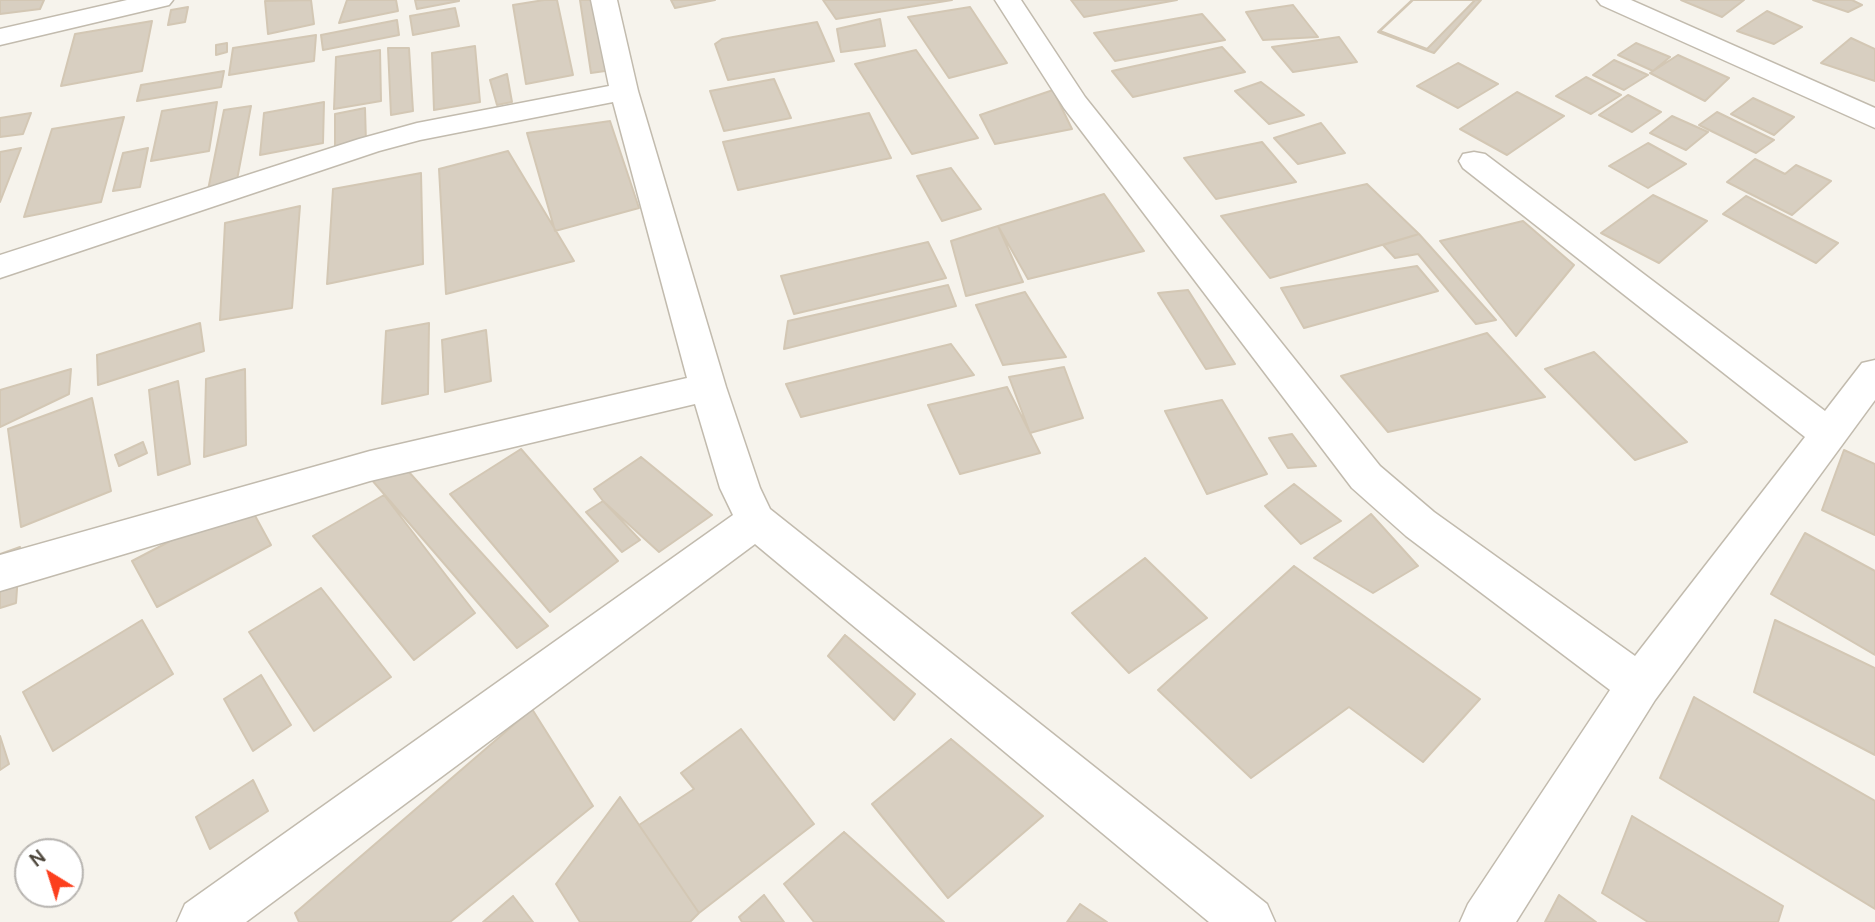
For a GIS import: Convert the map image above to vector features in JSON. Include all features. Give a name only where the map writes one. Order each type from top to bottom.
[{"type":"street","points":[[0,37],[160,0]]},
{"type":"street","points":[[604,0],[624,90],[708,387],[740,488],[756,522],[1249,922]]},
{"type":"street","points":[[1008,0],[1074,102],[1366,477],[1420,523],[1639,685]]},
{"type":"street","points":[[1611,0],[1875,119]]},
{"type":"street","points":[[0,267],[369,145],[417,132],[624,90]]},
{"type":"street","points":[[1474,161],[1830,435]]},
{"type":"street","points":[[1486,922],[1639,685],[1875,373]]},
{"type":"street","points":[[0,573],[370,466],[708,387]]},
{"type":"street","points":[[203,922],[756,522]]},
{"type":"building","points":[[0,0],[44,0],[40,9],[0,14]]},
{"type":"building","points":[[311,0],[314,24],[268,34],[265,1]]},
{"type":"building","points":[[347,0],[396,0],[398,11],[339,23]]},
{"type":"building","points":[[415,0],[459,0],[459,1],[417,9]]},
{"type":"building","points":[[557,0],[573,75],[526,84],[513,5]]},
{"type":"building","points":[[580,0],[604,0],[619,69],[591,73]]},
{"type":"building","points":[[671,0],[715,0],[675,8]]},
{"type":"building","points":[[823,0],[952,0],[836,19]]},
{"type":"building","points":[[1071,0],[1177,0],[1084,17]]},
{"type":"building","points":[[1412,0],[1481,0],[1434,53],[1378,32]]},
{"type":"building","points":[[1413,0],[1475,0],[1427,49],[1380,31]]},
{"type":"building","points":[[1681,0],[1744,0],[1722,17]]},
{"type":"building","points":[[1813,0],[1852,0],[1862,5],[1848,12]]},
{"type":"building","points":[[1293,5],[1318,37],[1263,40],[1246,12]]},
{"type":"building","points":[[188,7],[185,22],[168,25],[171,10]]},
{"type":"building","points":[[970,7],[1007,63],[949,78],[908,17]]},
{"type":"building","points":[[455,8],[459,26],[413,35],[410,16]]},
{"type":"building","points":[[1767,11],[1802,27],[1774,44],[1737,31]]},
{"type":"building","points":[[1202,14],[1225,40],[1115,61],[1094,33]]},
{"type":"building","points":[[880,19],[885,46],[841,52],[837,29]]},
{"type":"building","points":[[397,20],[399,35],[323,50],[321,35]]},
{"type":"building","points":[[152,21],[142,71],[61,86],[75,34]]},
{"type":"building","points":[[817,22],[834,61],[728,80],[715,44],[722,39]]},
{"type":"building","points":[[316,35],[314,61],[229,75],[233,48]]},
{"type":"building","points":[[1339,37],[1357,62],[1293,72],[1272,47]]},
{"type":"building","points":[[1851,38],[1875,49],[1875,81],[1821,63]]},
{"type":"building","points":[[227,43],[227,52],[216,55],[216,45]]},
{"type":"building","points":[[1636,43],[1670,57],[1653,71],[1618,55]]},
{"type":"building","points":[[475,46],[480,102],[434,110],[432,53]]},
{"type":"building","points":[[1222,47],[1245,72],[1133,97],[1112,71]]},
{"type":"building","points":[[388,48],[409,48],[413,111],[391,115]]},
{"type":"building","points":[[380,50],[381,101],[334,109],[336,57]]},
{"type":"building","points":[[916,50],[978,138],[912,154],[855,64]]},
{"type":"building","points":[[1678,55],[1729,78],[1705,101],[1650,73]]},
{"type":"building","points":[[1614,60],[1648,75],[1624,90],[1593,75]]},
{"type":"building","points":[[1458,63],[1498,84],[1458,108],[1417,86]]},
{"type":"building","points":[[224,71],[221,87],[137,101],[141,85]]},
{"type":"building","points":[[507,74],[512,102],[497,105],[490,80]]},
{"type":"building","points":[[1586,77],[1621,95],[1591,114],[1556,96]]},
{"type":"building","points":[[774,79],[791,118],[724,131],[710,91]]},
{"type":"building","points":[[1261,82],[1304,115],[1269,124],[1235,91]]},
{"type":"building","points":[[1053,90],[1072,129],[995,144],[980,115]]},
{"type":"building","points":[[1517,92],[1564,116],[1507,155],[1460,129]]},
{"type":"building","points":[[1628,95],[1661,112],[1632,132],[1599,115]]},
{"type":"building","points":[[1753,98],[1794,117],[1774,135],[1731,114]]},
{"type":"building","points":[[217,102],[209,151],[151,161],[162,111]]},
{"type":"building","points":[[324,102],[323,143],[260,155],[264,113]]},
{"type":"building","points":[[251,106],[236,185],[208,190],[224,110]]},
{"type":"building","points":[[365,108],[366,143],[335,149],[335,114]]},
{"type":"building","points":[[1717,112],[1774,140],[1756,153],[1699,125]]},
{"type":"building","points":[[31,113],[23,134],[0,137],[0,118]]},
{"type":"building","points":[[869,113],[891,158],[738,190],[723,142]]},
{"type":"building","points":[[1672,116],[1708,132],[1686,150],[1650,133]]},
{"type":"building","points":[[124,117],[101,202],[24,217],[52,129]]},
{"type":"building","points":[[610,121],[639,208],[555,231],[527,133]]},
{"type":"building","points":[[1321,123],[1345,153],[1298,164],[1274,138]]},
{"type":"building","points":[[1262,142],[1296,182],[1216,199],[1184,158]]},
{"type":"building","points":[[1648,143],[1686,164],[1648,188],[1609,166]]},
{"type":"building","points":[[21,148],[0,202],[0,152]]},
{"type":"building","points":[[148,148],[140,187],[113,191],[123,153]]},
{"type":"building","points":[[508,151],[574,261],[446,294],[439,169]]},
{"type":"building","points":[[1755,159],[1785,174],[1796,165],[1831,181],[1792,215],[1727,182]]},
{"type":"building","points":[[951,168],[981,209],[942,221],[917,176]]},
{"type":"building","points":[[421,173],[423,264],[327,284],[333,189]]},
{"type":"building","points":[[1367,184],[1419,234],[1270,278],[1221,216]]},
{"type":"building","points":[[1104,194],[1144,251],[1028,279],[998,226]]},
{"type":"building","points":[[1653,195],[1707,221],[1659,263],[1601,233]]},
{"type":"building","points":[[1746,196],[1838,243],[1816,263],[1723,214]]},
{"type":"building","points":[[300,206],[292,308],[220,320],[225,223]]},
{"type":"building","points":[[1523,221],[1574,265],[1516,336],[1440,241]]},
{"type":"building","points":[[998,226],[1023,282],[966,296],[951,241]]},
{"type":"building","points":[[1419,234],[1496,320],[1476,324],[1418,254],[1395,258],[1383,245]]},
{"type":"building","points":[[928,242],[946,278],[794,314],[781,276]]},
{"type":"building","points":[[1417,266],[1438,291],[1304,328],[1281,288]]},
{"type":"building","points":[[948,285],[956,306],[784,349],[788,321]]},
{"type":"building","points":[[1188,290],[1235,364],[1206,369],[1158,293]]},
{"type":"building","points":[[1025,292],[1066,357],[1003,365],[976,305]]},
{"type":"building","points":[[200,323],[204,351],[98,385],[97,355]]},
{"type":"building","points":[[429,323],[428,394],[382,404],[386,331]]},
{"type":"building","points":[[486,330],[491,381],[445,392],[442,340]]},
{"type":"building","points":[[1487,333],[1545,397],[1388,432],[1341,376]]},
{"type":"building","points":[[951,344],[974,375],[801,417],[786,384]]},
{"type":"building","points":[[1594,352],[1687,442],[1635,460],[1545,369]]},
{"type":"building","points":[[1064,367],[1083,418],[1030,433],[1009,377]]},
{"type":"building","points":[[71,369],[69,394],[0,427],[0,390]]},
{"type":"building","points":[[245,369],[246,445],[204,457],[206,379]]},
{"type":"building","points":[[178,381],[190,464],[158,475],[149,390]]},
{"type":"building","points":[[1007,387],[1040,453],[960,474],[928,405]]},
{"type":"building","points":[[92,398],[111,491],[21,527],[8,429]]},
{"type":"building","points":[[1222,400],[1267,474],[1207,494],[1165,411]]},
{"type":"building","points":[[1292,434],[1316,466],[1288,468],[1269,438]]},
{"type":"building","points":[[143,442],[147,453],[119,466],[115,455]]},
{"type":"building","points":[[521,449],[618,561],[550,612],[450,494]]},
{"type":"building","points":[[1844,450],[1875,464],[1875,535],[1822,510]]},
{"type":"building","points":[[641,457],[712,515],[659,552],[603,501],[594,489]]},
{"type":"building","points":[[400,462],[548,626],[517,648],[371,479]]},
{"type":"building","points":[[1294,484],[1341,521],[1301,544],[1265,506]]},
{"type":"building","points":[[384,495],[475,613],[414,660],[313,536]]},
{"type":"building","points":[[247,501],[271,545],[157,607],[132,561]]},
{"type":"building","points":[[603,501],[640,540],[622,552],[586,512]]},
{"type":"building","points":[[1371,514],[1418,566],[1373,593],[1314,558]]},
{"type":"building","points":[[1805,533],[1875,571],[1875,655],[1771,594]]},
{"type":"building","points":[[20,547],[16,603],[0,608],[0,554]]},
{"type":"building","points":[[1145,558],[1207,618],[1129,673],[1072,613]]},
{"type":"building","points":[[1294,566],[1480,699],[1423,762],[1349,707],[1251,778],[1158,690]]},
{"type":"building","points":[[321,588],[391,677],[314,731],[249,632]]},
{"type":"building","points":[[142,620],[173,674],[53,751],[23,692]]},
{"type":"building","points":[[1775,620],[1875,668],[1875,755],[1754,692]]},
{"type":"building","points":[[845,635],[915,694],[894,720],[828,656]]},
{"type":"building","points":[[261,675],[291,725],[253,751],[224,699]]},
{"type":"building","points":[[1694,697],[1875,801],[1875,909],[1660,778]]},
{"type":"building","points":[[532,709],[593,806],[450,922],[299,922],[295,913]]},
{"type":"building","points":[[741,729],[814,824],[699,913],[639,825],[694,789],[681,773]]},
{"type":"building","points":[[0,736],[9,764],[0,770]]},
{"type":"building","points":[[951,739],[1043,816],[948,898],[872,804]]},
{"type":"building","points":[[253,780],[268,811],[210,849],[196,817]]},
{"type":"building","points":[[620,797],[699,913],[690,922],[580,922],[556,884]]},
{"type":"building","points":[[1632,816],[1783,906],[1778,922],[1648,922],[1602,893]]},
{"type":"building","points":[[844,832],[944,922],[814,922],[784,884]]},
{"type":"building","points":[[764,895],[784,922],[742,922],[739,917]]},
{"type":"building","points":[[1559,895],[1596,922],[1545,922]]},
{"type":"building","points":[[513,896],[533,922],[483,922]]},
{"type":"building","points":[[1080,904],[1107,922],[1067,922]]}]
